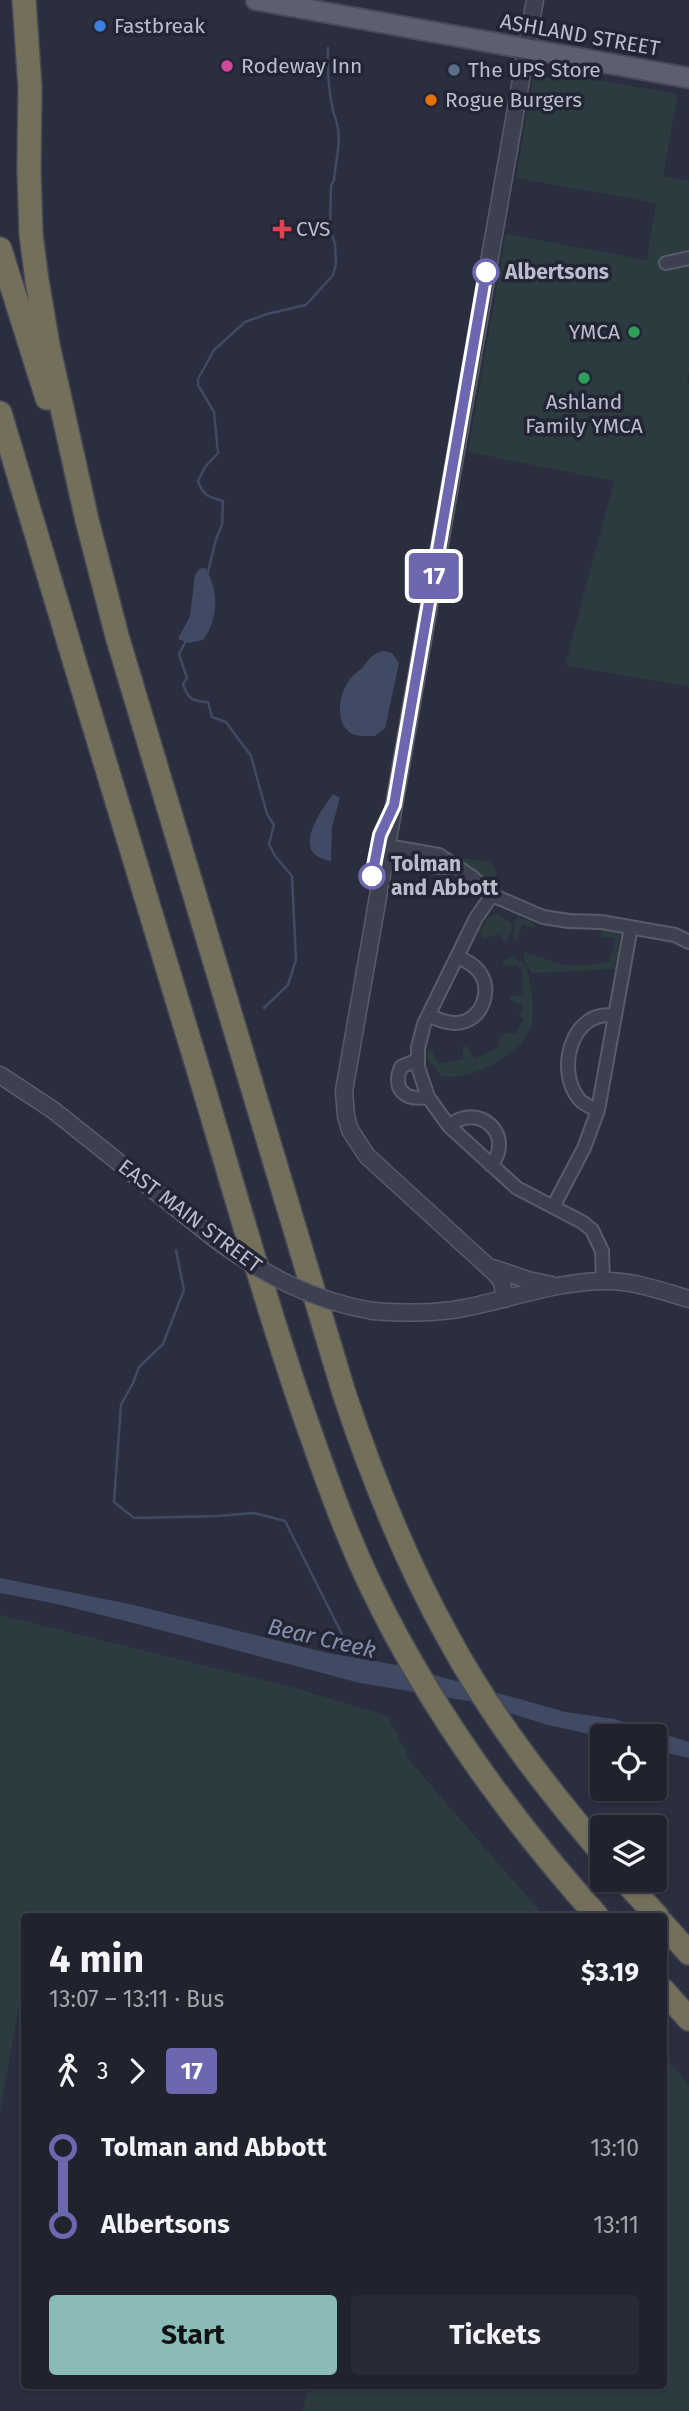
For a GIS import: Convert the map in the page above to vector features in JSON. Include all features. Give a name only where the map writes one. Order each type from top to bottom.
[{"type":"highway","points":[[24,0],[30,87],[29,171],[37,281],[48,345],[87,520],[121,649],[344,1393],[368,1467],[447,1637],[517,1745],[559,1803],[590,1839]]},
{"type":"highway","points":[[0,249],[87,520]]},
{"type":"highway","points":[[0,413],[284,1354],[344,1526],[400,1643],[447,1723],[518,1823],[594,1913]]},
{"type":"highway","points":[[0,434],[36,537]]},
{"type":"highway","points":[[635,1892],[654,1913]]},
{"type":"highway","points":[[667,1928],[689,1953]]},
{"type":"highway","points":[[667,1994],[689,2019]]},
{"type":"main road","name":"ASHLAND STREET","points":[[256,0],[689,78]]},
{"type":"street","points":[[505,1299],[502,1282],[367,1156],[356,1142],[346,1116],[345,1081],[535,0]]},
{"type":"street","points":[[666,263],[689,258]]},
{"type":"street","points":[[386,852],[439,855],[492,895],[543,917],[631,927],[675,935],[689,942]]},
{"type":"street","points":[[492,895],[476,918],[429,1015],[421,1035],[417,1060],[428,1097],[449,1126],[517,1188],[592,1230],[603,1251],[603,1281]]},
{"type":"street","points":[[554,1207],[584,1148],[598,1110],[631,927]]},
{"type":"street","points":[[429,1015],[448,1023],[458,1023],[472,1017],[482,1004],[485,987],[483,979],[476,968],[458,957]]},
{"type":"street","points":[[598,1110],[585,1105],[578,1098],[568,1075],[567,1063],[571,1046],[584,1025],[594,1017],[606,1014],[615,1016]]},
{"type":"street","points":[[417,1060],[401,1067],[397,1075],[399,1086],[402,1093],[410,1098],[428,1097]]},
{"type":"street","name":"EAST MAIN STREET","points":[[0,1074],[52,1110],[246,1261],[290,1286],[334,1303],[373,1311],[432,1312],[558,1286],[603,1281],[641,1285],[689,1299]]},
{"type":"street","points":[[449,1126],[463,1118],[472,1117],[484,1120],[494,1127],[499,1138],[499,1149],[497,1158],[491,1165]]},
{"type":"street","points":[[485,1265],[512,1276],[558,1286]]},
{"type":"shaded area","name":"Ashland Family YMCA","points":[[538,70],[678,94],[663,176],[689,181],[689,687],[565,665],[614,481],[468,452],[506,234],[647,260],[656,203],[516,178],[533,77]]},
{"type":"shaded area","points":[[461,858],[490,862],[496,870],[497,879],[493,886],[459,860]]},
{"type":"shaded area","points":[[497,913],[512,923],[511,934],[505,943],[498,934],[484,939],[479,933],[487,919]]},
{"type":"shaded area","points":[[519,917],[535,924],[534,928],[522,924],[518,939],[513,941],[515,921]]},
{"type":"shaded area","points":[[602,931],[617,933],[620,937],[615,969],[534,973],[524,960],[524,952],[565,965],[609,962],[614,938],[602,937]]},
{"type":"shaded area","points":[[514,956],[518,962],[525,965],[531,988],[532,1021],[526,1037],[493,1064],[466,1075],[441,1076],[427,1058],[428,1051],[433,1050],[435,1060],[439,1063],[463,1059],[463,1045],[474,1059],[500,1046],[498,1040],[506,1032],[516,1034],[524,1020],[519,1016],[523,1006],[510,1000],[510,997],[523,994],[523,970],[516,965],[504,966],[502,962]]},
{"type":"shaded area","points":[[0,1615],[295,1688],[388,1716],[411,1762],[541,1913],[21,1913],[21,1993],[0,2112]]},
{"type":"shaded area","points":[[667,2060],[689,2085],[689,2411],[303,2411],[307,2389],[667,2389]]},
{"type":"water","points":[[205,568],[215,594],[214,614],[203,640],[189,643],[178,639],[190,616],[195,575],[199,569]]},
{"type":"water","points":[[383,651],[392,653],[399,663],[385,728],[375,736],[354,734],[344,727],[340,715],[344,689],[351,677],[373,655]]},
{"type":"water","points":[[333,794],[340,798],[332,827],[331,861],[318,857],[312,851],[310,842],[311,832],[321,811]]},
{"type":"water","points":[[0,1578],[134,1605],[328,1653],[403,1666],[565,1712],[630,1724],[590,1724],[590,1734],[548,1725],[474,1702],[360,1683],[130,1622],[0,1593]]},
{"type":"water","points":[[667,1735],[689,1742],[689,1758],[667,1753]]},
{"type":"waterway","points":[[207,576],[222,525],[223,501],[207,495],[198,481],[205,467],[218,453],[214,412],[198,385],[198,379],[214,350],[245,322],[306,305],[333,275],[336,263],[335,244],[330,229],[331,186],[339,137],[329,87],[328,48]]},
{"type":"waterway","points":[[187,639],[179,654],[187,678],[183,684],[185,689],[191,698],[208,702],[212,717],[226,722],[251,756],[267,814],[274,825],[269,844],[275,856],[292,876],[296,960],[288,985],[264,1008]]},
{"type":"waterway","name":"Bear Creek","points":[[176,1250],[184,1290],[163,1344],[139,1367],[121,1405],[114,1502],[134,1518],[254,1513],[285,1521],[355,1660]]},
{"type":"bus line","name":"17","points":[[372,876],[380,835],[394,805],[486,272]]},
{"type":"place","name":"Fastbreak","points":[[100,26]]},
{"type":"place","name":"Rodeway Inn","points":[[227,66]]},
{"type":"place","name":"The UPS Store","points":[[454,70]]},
{"type":"place","name":"Rogue Burgers","points":[[431,100]]},
{"type":"place","name":"CVS","points":[[282,229]]},
{"type":"place","name":"Albertsons","points":[[486,272]]},
{"type":"place","name":"YMCA","points":[[634,332]]},
{"type":"place","name":"Ashland Family YMCA","points":[[584,378]]},
{"type":"place","name":"Tolman and Abbott","points":[[372,876]]}]
